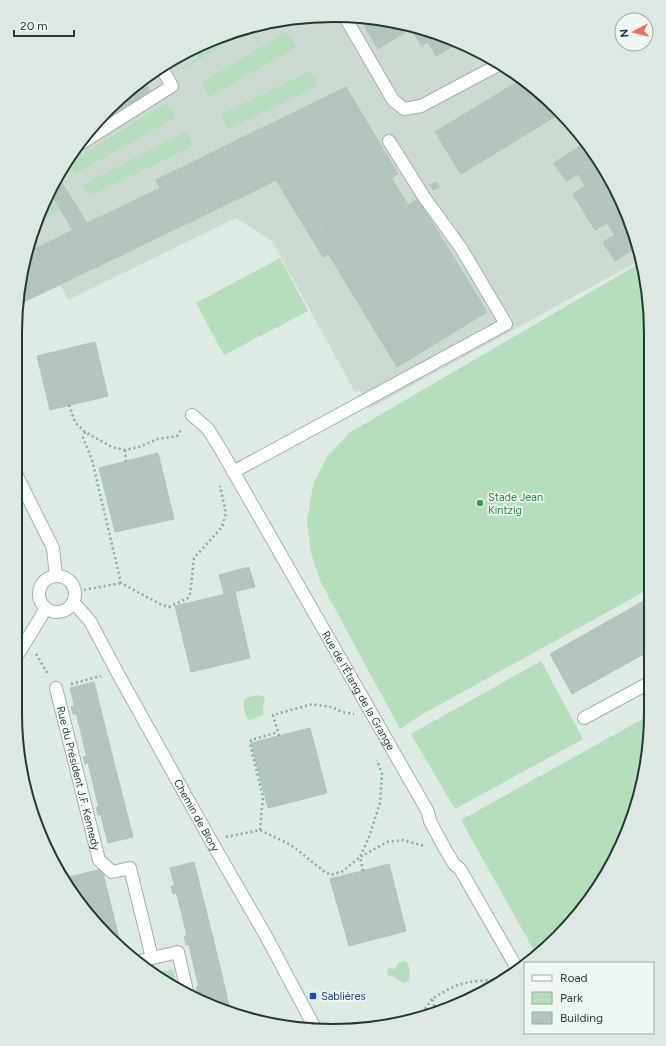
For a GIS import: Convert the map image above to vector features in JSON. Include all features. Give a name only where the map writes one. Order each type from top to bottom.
[{"type":"street","points":[[348,23],[394,100],[404,109],[421,106],[494,67]]},
{"type":"street","points":[[92,136],[172,86],[163,72]]},
{"type":"street","points":[[233,472],[506,324],[461,248],[424,197],[389,141]]},
{"type":"street","name":"Rue de l'Étang de la Grange","points":[[192,415],[208,429],[221,450],[428,812],[430,821],[445,849],[454,864],[460,869],[515,965]]},
{"type":"street","points":[[22,486],[53,548],[56,576]]},
{"type":"street","points":[[56,576],[63,577],[69,580],[73,585],[74,598],[67,610],[60,612],[51,611],[45,608],[41,602],[39,591],[41,585],[48,578],[56,576]]},
{"type":"street","name":"Chemin de Blory","points":[[74,598],[90,621],[206,832],[266,936],[312,1023]]},
{"type":"street","points":[[22,649],[45,608]]},
{"type":"street","points":[[584,718],[644,686]]},
{"type":"street","name":"Rue du Président J.F. Kennedy","points":[[56,688],[99,860],[112,872],[130,868],[152,958]]},
{"type":"street","points":[[144,960],[178,952],[186,987]]},
{"type":"path","points":[[69,405],[75,422],[85,432],[112,447],[125,450],[139,447],[158,439],[177,436],[192,415]]},
{"type":"path","points":[[85,432],[83,438],[92,460],[121,583]]},
{"type":"path","points":[[125,450],[126,461]]},
{"type":"path","points":[[74,598],[121,583],[160,604],[169,607],[188,598],[190,594],[194,558],[222,527],[226,513],[220,486]]},
{"type":"path","points":[[28,640],[56,688],[117,672]]},
{"type":"path","points":[[279,736],[273,715],[312,704],[332,707],[342,712],[354,714],[371,713]]},
{"type":"path","points":[[260,830],[263,797],[250,744],[251,740],[278,732]]},
{"type":"path","points":[[363,871],[360,857],[369,837],[380,803],[382,774],[378,760]]},
{"type":"path","points":[[224,838],[260,830],[291,845],[331,875],[344,872],[360,857],[387,842],[402,840],[418,843],[430,848],[445,849]]},
{"type":"path","points":[[425,1009],[432,999],[461,983],[490,981]]},
{"type":"path","points":[[432,999],[434,1006]]},
{"type":"shaded area","points":[[333,22],[394,28],[433,39],[471,54],[506,74],[522,86],[553,113],[592,160],[612,195],[627,233],[636,263],[369,409],[359,390],[355,392],[272,241],[236,218],[68,300],[60,285],[24,302],[28,272],[33,253],[54,195],[74,160],[113,113],[160,74],[195,54],[214,46],[272,28]]},
{"type":"green space","points":[[286,32],[296,47],[209,97],[201,83]]},
{"type":"green space","points":[[234,39],[183,69],[182,68],[199,58],[196,53]]},
{"type":"green space","points":[[310,71],[319,85],[229,129],[220,115]]},
{"type":"green space","points":[[167,103],[176,117],[75,174],[70,166],[75,159]]},
{"type":"green space","points":[[185,132],[193,146],[89,196],[82,185]]},
{"type":"green space","points":[[52,200],[59,211],[45,217]]},
{"type":"green space","points":[[280,258],[308,311],[224,355],[196,303]]},
{"type":"green space","name":"Stade Jean Kintzig","points":[[636,265],[641,292],[644,333],[644,592],[421,715],[400,729],[320,581],[311,553],[307,521],[313,485],[327,457],[349,433]]},
{"type":"green space","points":[[541,661],[583,739],[455,809],[411,734]]},
{"type":"green space","points":[[259,695],[265,699],[263,715],[249,720],[244,709],[245,700],[246,698]]},
{"type":"green space","points":[[644,718],[638,774],[627,813],[612,851],[592,886],[580,902],[553,933],[534,950],[461,820]]},
{"type":"green space","points":[[403,961],[407,962],[410,974],[409,981],[403,983],[394,977],[387,975],[388,968],[395,969],[399,963]]},
{"type":"green space","points":[[173,969],[176,981],[160,972]]},
{"type":"building","points":[[363,24],[384,27],[392,40],[378,49]]},
{"type":"building","points":[[384,27],[407,31],[392,40]]},
{"type":"building","points":[[414,33],[453,46],[436,56],[428,42],[422,46]]},
{"type":"building","points":[[517,82],[556,116],[461,174],[435,132]]},
{"type":"building","points":[[146,84],[150,91],[112,114]]},
{"type":"building","points":[[346,87],[398,174],[381,184],[340,116],[261,153],[300,217],[316,208],[328,228],[317,235],[329,254],[323,257],[276,180],[246,195],[226,163],[163,194],[156,180]]},
{"type":"building","points":[[340,116],[381,184],[391,178],[408,205],[418,199],[487,312],[397,367],[317,235],[328,228],[316,208],[300,217],[261,153]]},
{"type":"building","points":[[581,146],[592,160],[612,195],[632,250],[615,261],[603,242],[615,235],[607,223],[595,230],[573,194],[585,186],[578,174],[566,181],[554,163]]},
{"type":"building","points":[[226,163],[246,195],[30,299],[25,291],[28,272],[34,249],[160,188],[163,194]]},
{"type":"building","points":[[61,182],[87,223],[73,230],[53,197]]},
{"type":"building","points":[[435,182],[439,187],[433,190],[430,185]]},
{"type":"building","points":[[25,291],[30,299],[24,302]]},
{"type":"building","points":[[95,342],[108,396],[50,410],[37,356]]},
{"type":"building","points":[[158,453],[174,519],[115,532],[99,468]]},
{"type":"building","points":[[249,567],[255,587],[224,594],[219,575]]},
{"type":"building","points":[[235,592],[250,658],[191,672],[175,606]]},
{"type":"building","points":[[644,601],[644,654],[572,694],[550,654]]},
{"type":"building","points":[[94,682],[109,743],[97,746],[95,737],[83,741],[70,688]]},
{"type":"building","points":[[74,706],[76,714],[73,714],[71,707]]},
{"type":"building","points":[[310,728],[327,793],[268,808],[251,743]]},
{"type":"building","points":[[95,737],[97,746],[109,743],[122,794],[110,797],[108,789],[95,792],[83,741]]},
{"type":"building","points":[[87,756],[88,763],[85,764],[83,757]]},
{"type":"building","points":[[108,789],[110,797],[122,794],[133,837],[108,843],[95,792]]},
{"type":"building","points":[[96,807],[99,807],[101,814],[98,815]]},
{"type":"building","points":[[194,862],[209,922],[198,925],[195,916],[183,919],[170,868]]},
{"type":"building","points":[[389,864],[406,931],[349,946],[330,879]]},
{"type":"building","points":[[102,869],[119,939],[99,918],[74,886],[69,877]]},
{"type":"building","points":[[171,886],[174,886],[176,893],[173,894]]},
{"type":"building","points":[[195,916],[198,925],[209,922],[222,975],[210,977],[208,968],[195,971],[183,919]]},
{"type":"building","points":[[184,936],[187,936],[189,944],[186,945]]},
{"type":"building","points":[[208,968],[210,977],[222,975],[229,1006],[201,994],[195,971]]},
{"type":"building","points":[[199,986],[201,993],[198,993],[196,987]]},
{"type":"place","name":"Stade Jean Kintzig","points":[[480,503]]},
{"type":"place","name":"Sablières","points":[[313,996]]}]
